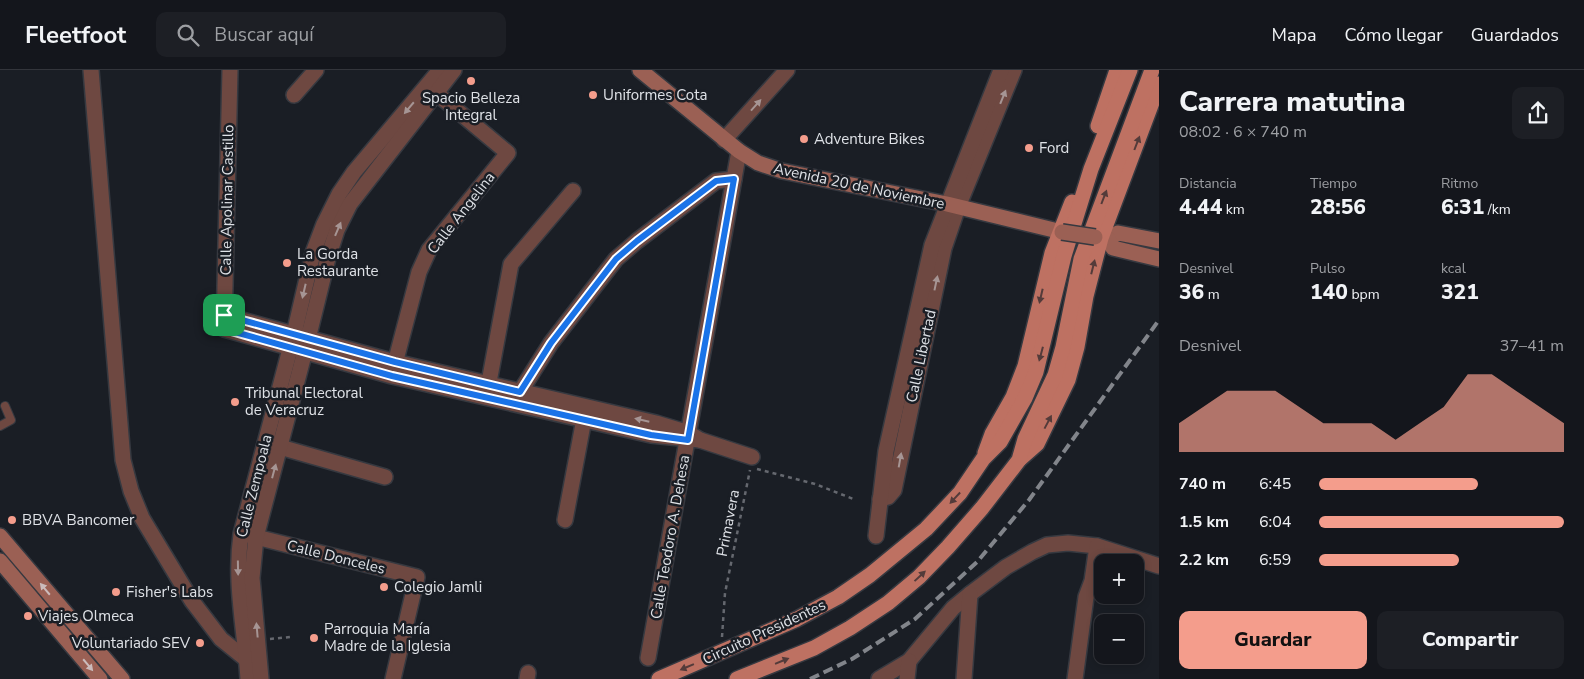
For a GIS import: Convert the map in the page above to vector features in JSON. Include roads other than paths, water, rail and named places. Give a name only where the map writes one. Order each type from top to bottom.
[{"type":"main road","name":"Avenida 20 de Noviembre","points":[[640,70],[739,151],[758,163],[782,171],[953,206],[1061,232],[1101,238],[1118,233],[1159,241]]},
{"type":"main road","points":[[983,459],[992,434],[1013,397],[1025,366],[1052,253],[1117,70]]},
{"type":"main road","name":"Circuito Presidentes","points":[[659,679],[797,619],[838,597],[870,575],[926,529],[960,493],[983,459],[1000,442],[1025,398],[1036,372],[1064,256],[1091,169],[1130,70]]},
{"type":"main road","name":"Circuito Presidentes","points":[[737,679],[814,648],[850,628],[888,603],[919,577],[948,547],[982,508],[1019,460],[1025,439],[1055,375],[1063,347],[1081,259],[1152,70]]},
{"type":"main road","points":[[1019,460],[1037,444],[1068,380],[1101,238],[1159,84]]},
{"type":"main road","name":"Avenida 20 de Noviembre","points":[[1101,238],[1113,248],[1159,259]]},
{"type":"main road","points":[[0,536],[122,679]]},
{"type":"main road","points":[[0,561],[100,679]]},
{"type":"street","points":[[90,70],[123,460],[131,491],[142,518],[192,601],[221,639],[253,660]]},
{"type":"street","name":"Calle Apolinar Castillo","points":[[230,70],[224,322],[300,342]]},
{"type":"street","points":[[294,95],[316,70]]},
{"type":"street","name":"Calle Zempoala","points":[[432,90],[440,70]]},
{"type":"street","name":"Calle Zempoala","points":[[248,679],[258,640],[248,536],[300,342],[337,230],[350,204],[432,90],[454,70]]},
{"type":"street","points":[[724,140],[787,70]]},
{"type":"street","name":"Calle Libertad","points":[[876,536],[886,451],[938,246],[1002,72]]},
{"type":"street","name":"Calle Angelina","points":[[394,369],[419,272],[429,250],[508,153],[432,90]]},
{"type":"street","name":"Calle Teodoro A. Dehesa","points":[[648,658],[692,438],[739,151]]},
{"type":"street","points":[[520,392],[551,343],[616,259],[716,181],[734,179]]},
{"type":"street","points":[[487,391],[511,264],[573,191]]},
{"type":"street","points":[[300,342],[394,369],[487,391],[584,419],[651,435],[692,438]]},
{"type":"street","name":"Calle Zempoala","points":[[262,679],[253,660],[238,577],[238,558],[248,536],[280,447],[300,342]]},
{"type":"street","points":[[487,391],[520,392],[656,423],[751,462]]},
{"type":"street","points":[[565,520],[584,419]]},
{"type":"street","points":[[280,447],[385,476]]},
{"type":"street","name":"Calle Donceles","points":[[248,536],[417,577],[392,679]]},
{"type":"street","points":[[879,679],[909,660],[953,608],[970,594],[1006,567],[1047,545],[1068,543],[1097,546],[1159,566]]},
{"type":"street","points":[[1075,679],[1086,596],[1092,581],[1097,546]]},
{"type":"street","points":[[1084,679],[1096,596],[1092,581]]},
{"type":"street","points":[[964,679],[970,594]]},
{"type":"street","points":[[907,679],[909,660]]},
{"type":"lane","points":[[0,426],[11,420],[5,406]]},
{"type":"railway","points":[[810,679],[852,659],[915,619],[977,562],[1029,500],[1159,320]]},
{"type":"place","name":"Spacio Belleza Integral","points":[[471,81]]},
{"type":"place","name":"Uniformes Cota","points":[[593,95]]},
{"type":"place","name":"Adventure Bikes","points":[[804,139]]},
{"type":"place","name":"Ford","points":[[1029,148]]},
{"type":"place","name":"La Gorda Restaurante","points":[[287,263]]},
{"type":"place","name":"Tribunal Electoral de Veracruz","points":[[235,402]]},
{"type":"place","name":"BBVA Bancomer","points":[[12,520]]},
{"type":"place","name":"Colegio Jamli","points":[[384,587]]},
{"type":"place","name":"Fisher's Labs","points":[[116,592]]},
{"type":"place","name":"Viajes Olmeca","points":[[28,616]]},
{"type":"place","name":"Parroquia María Madre de la Iglesia","points":[[314,638]]},
{"type":"place","name":"Voluntariado SEV","points":[[200,643]]}]
